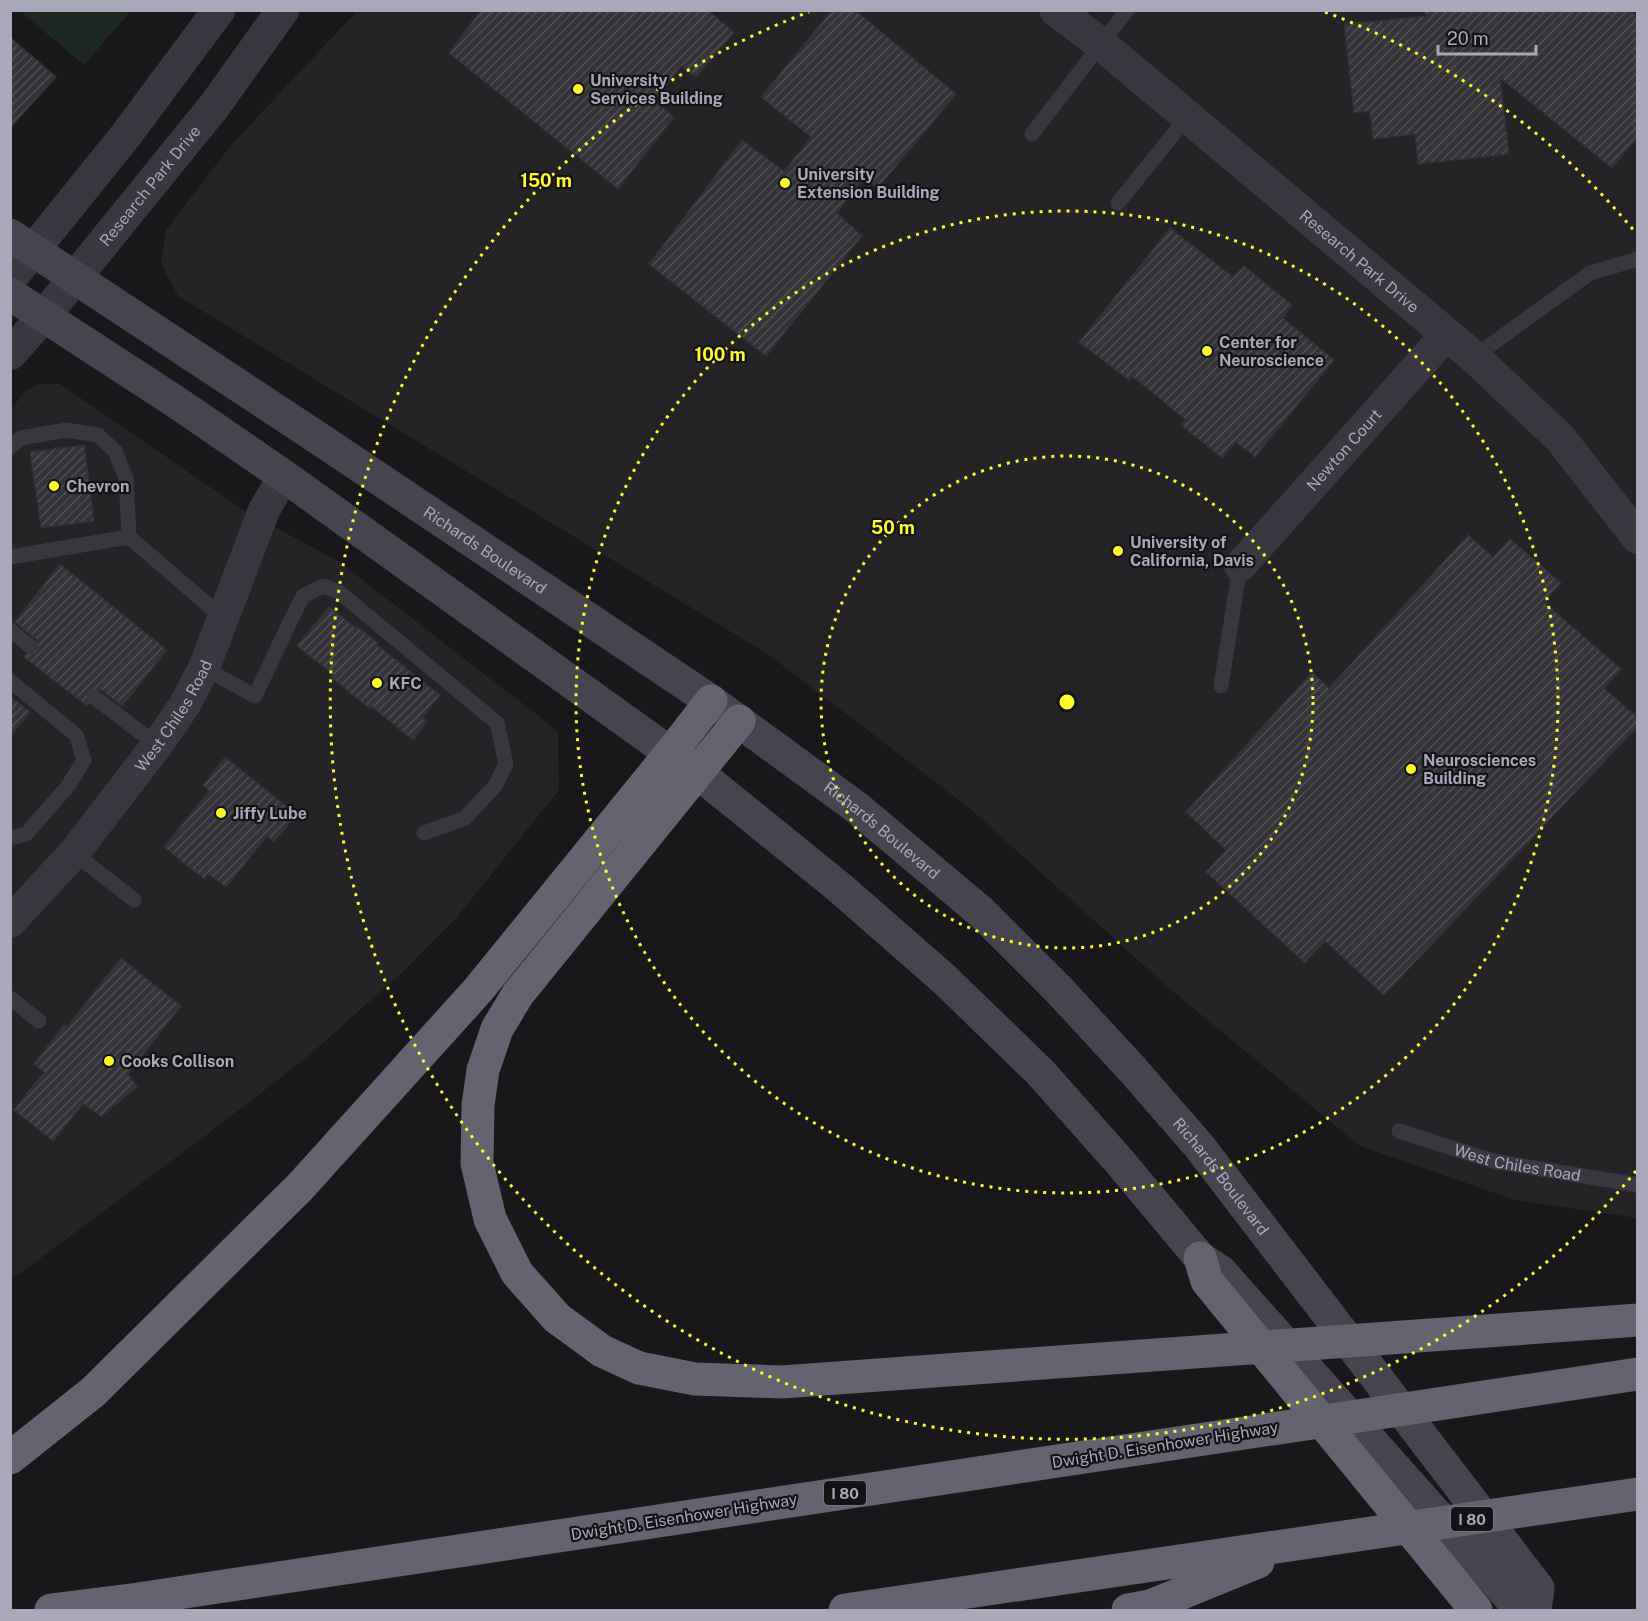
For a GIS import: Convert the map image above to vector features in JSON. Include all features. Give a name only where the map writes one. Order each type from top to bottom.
[{"type":"highway","points":[[10,1458],[93,1392],[300,1187],[478,990],[711,701]]},
{"type":"highway","points":[[739,721],[518,994],[497,1029],[483,1070],[478,1105],[477,1163],[490,1219],[517,1273],[557,1318],[602,1351],[639,1368],[695,1379],[782,1382],[1638,1320]]},
{"type":"highway","points":[[1200,1258],[1207,1281],[1476,1611]]},
{"type":"highway","name":"Dwight D. Eisenhower Highway","points":[[51,1611],[1638,1374]]},
{"type":"highway","name":"I 80","points":[[845,1611],[1638,1494]]},
{"type":"highway","points":[[1128,1611],[1150,1606],[1307,1543]]},
{"type":"main road","name":"Richards Boulevard","points":[[22,242],[711,701],[856,807],[989,920],[1059,990],[1199,1146],[1538,1588],[1535,1611]]},
{"type":"main road","points":[[10,294],[176,402],[284,476],[670,753],[840,888],[944,979],[1040,1072],[1119,1161],[1200,1258],[1221,1272],[1514,1602],[1530,1611]]},
{"type":"street","points":[[10,279],[22,242],[126,135],[219,10]]},
{"type":"street","name":"Research Park Drive","points":[[10,354],[215,105],[282,10]]},
{"type":"street","name":"Research Park Drive","points":[[1056,10],[1188,116],[1474,357],[1560,438],[1638,538]]},
{"type":"street","name":"Newton Court","points":[[1240,566],[1447,334]]},
{"type":"street","name":"West Chiles Road","points":[[10,922],[74,853],[184,706],[204,668],[264,510],[284,476]]},
{"type":"lane","points":[[1032,134],[1127,10]]},
{"type":"lane","points":[[1118,203],[1188,116]]},
{"type":"lane","points":[[1474,357],[1590,273],[1638,259]]},
{"type":"lane","points":[[10,447],[21,438],[66,430],[98,435],[115,451],[126,478],[129,537],[222,617]]},
{"type":"lane","points":[[10,557],[129,537]]},
{"type":"lane","points":[[1221,686],[1240,566]]},
{"type":"lane","points":[[204,668],[255,696],[303,597],[323,586],[339,592],[497,723],[506,764],[495,786],[465,818],[424,833]]},
{"type":"lane","points":[[10,630],[31,647]]},
{"type":"lane","points":[[10,681],[76,735],[84,760],[68,786],[26,834],[10,838]]},
{"type":"lane","points":[[94,697],[157,745]]},
{"type":"lane","points":[[74,853],[134,900]]},
{"type":"lane","points":[[10,998],[39,1021]]},
{"type":"lane","name":"West Chiles Road","points":[[1399,1131],[1493,1161],[1638,1185]]},
{"type":"shaded area","points":[[20,11],[131,11],[84,65]]},
{"type":"shaded area","name":"University of California, Davis","points":[[357,11],[1637,11],[1637,1218],[1515,1200],[1360,1146],[1170,989],[968,807],[769,655],[178,296],[161,263],[166,230],[232,144]]},
{"type":"shaded area","points":[[38,384],[60,384],[245,511],[338,561],[558,731],[559,790],[458,916],[406,969],[306,1058],[11,1280],[11,409],[25,391]]},
{"type":"building","name":"University Services Building","points":[[481,10],[707,10],[734,32],[696,77],[681,66],[654,100],[674,117],[618,189],[449,53]]},
{"type":"building","name":"University Extension Building","points":[[832,10],[855,10],[956,94],[878,188],[863,178],[837,213],[862,236],[766,356],[649,264],[742,140],[784,171],[811,137],[761,97]]},
{"type":"building","points":[[1421,10],[1629,10],[1638,17],[1638,136],[1612,168],[1500,78],[1509,154],[1418,164],[1415,134],[1373,139],[1370,111],[1354,113],[1344,24],[1428,16]]},
{"type":"building","points":[[10,37],[56,77],[10,128]]},
{"type":"building","name":"Center for Neuroscience","points":[[1170,228],[1233,277],[1244,266],[1292,305],[1283,318],[1334,360],[1255,457],[1236,442],[1222,458],[1181,425],[1186,420],[1132,376],[1129,380],[1079,342]]},
{"type":"building","points":[[84,445],[94,521],[41,528],[30,452]]},
{"type":"building","name":"Neurosciences Building","points":[[1468,535],[1493,557],[1510,539],[1561,583],[1544,602],[1621,669],[1604,688],[1638,718],[1638,726],[1384,995],[1325,941],[1305,963],[1206,872],[1226,850],[1186,812],[1312,672],[1329,688]]},
{"type":"building","points":[[60,564],[167,650],[122,706],[100,689],[87,706],[24,657],[37,640],[15,622]]},
{"type":"building","points":[[329,607],[356,628],[357,626],[378,643],[377,645],[440,695],[422,718],[427,721],[413,740],[372,707],[370,709],[331,677],[333,674],[297,646]]},
{"type":"building","points":[[10,696],[30,712],[10,736]]},
{"type":"building","points":[[225,757],[296,814],[274,842],[267,836],[226,887],[208,874],[204,879],[164,847],[209,791],[203,785]]},
{"type":"building","points":[[121,958],[181,1006],[128,1074],[137,1087],[101,1116],[83,1104],[53,1141],[14,1110],[44,1072],[34,1064],[64,1025],[67,1027]]},
{"type":"place","name":"University Services Building","points":[[578,89]]},
{"type":"place","name":"University Extension Building","points":[[785,183]]},
{"type":"place","name":"Center for Neuroscience","points":[[1207,351]]},
{"type":"place","name":"Chevron","points":[[54,486]]},
{"type":"place","name":"University of California, Davis","points":[[1118,551]]},
{"type":"place","name":"KFC","points":[[377,683]]},
{"type":"place","name":"Neurosciences Building","points":[[1411,769]]},
{"type":"place","name":"Jiffy Lube","points":[[221,813]]},
{"type":"place","name":"Cooks Collison","points":[[109,1061]]}]
